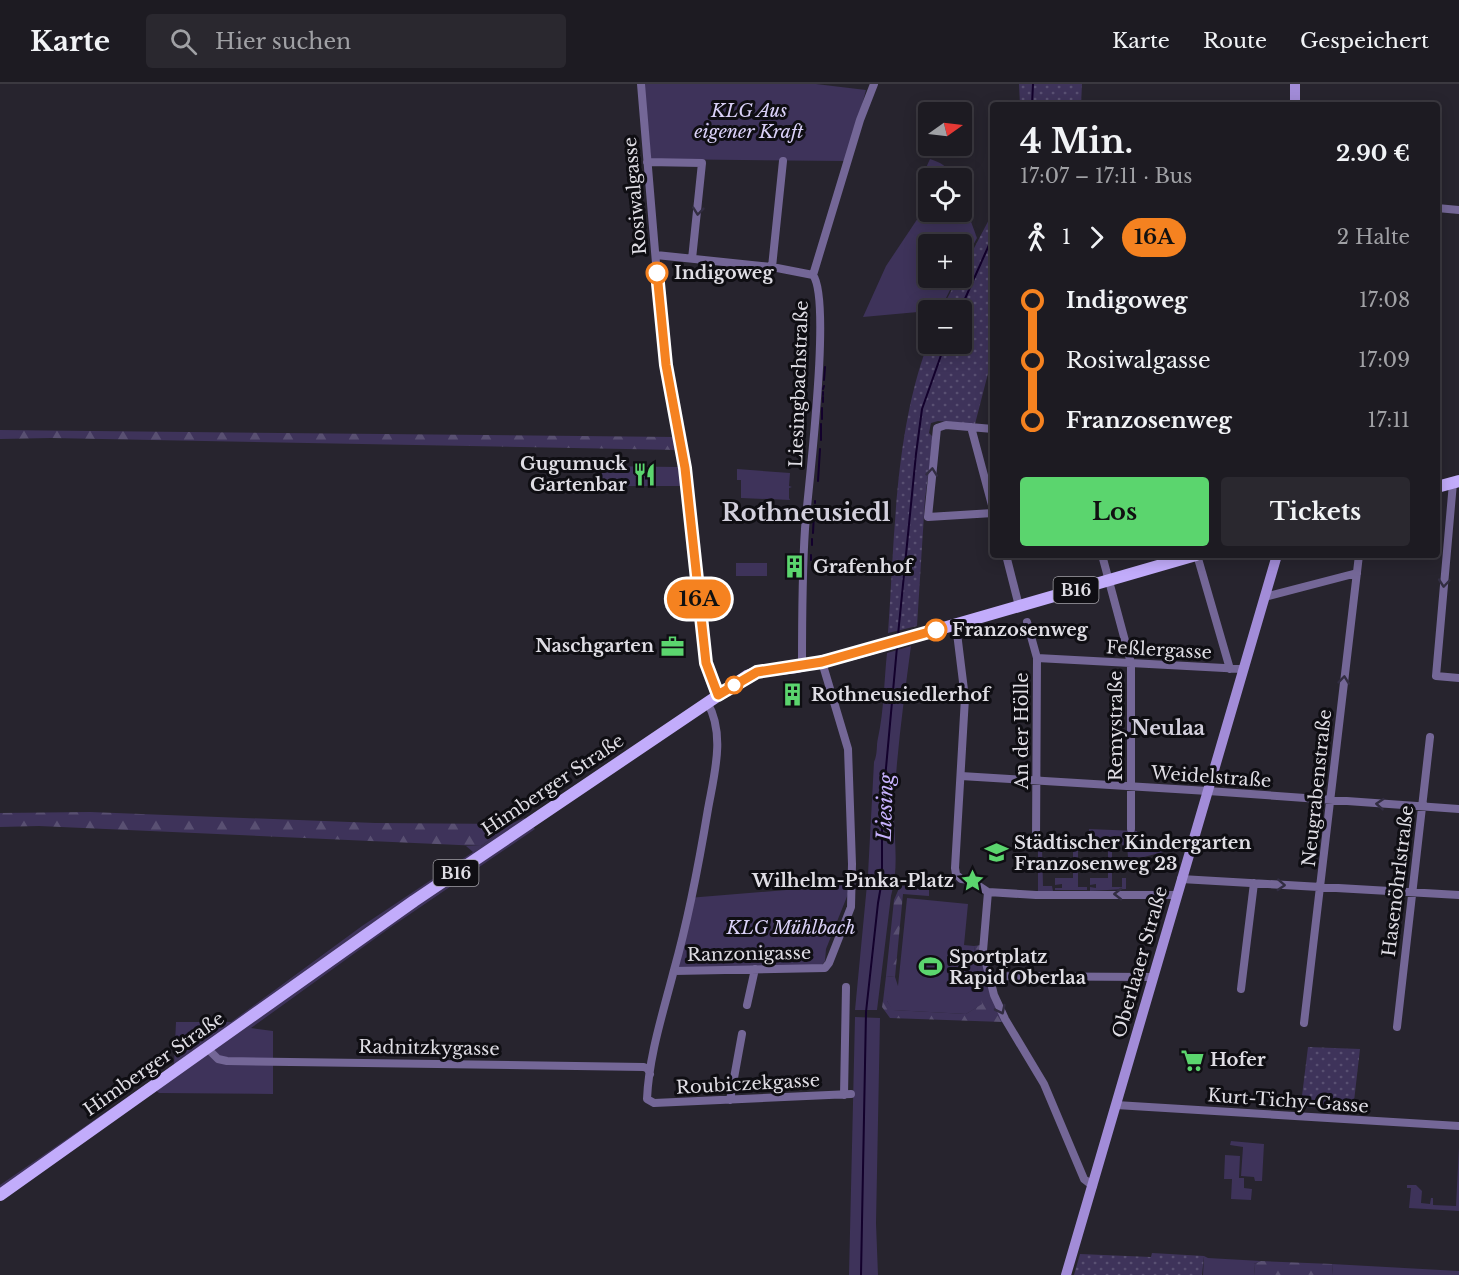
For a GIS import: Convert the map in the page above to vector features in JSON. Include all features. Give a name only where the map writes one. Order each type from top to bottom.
[{"type":"main road","points":[[1295,84],[1295,102]]},
{"type":"main road","points":[[1440,487],[1456,482]]},
{"type":"main road","name":"Himberger Straße","points":[[0,1196],[414,901],[707,702],[757,672],[802,663],[822,662],[1187,558]]},
{"type":"main road","name":"Oberlaaer Straße","points":[[1066,1275],[1276,558]]},
{"type":"street","name":"Rosiwalgasse","points":[[640,84],[663,345],[685,468],[706,663],[718,695]]},
{"type":"street","name":"Liesingbachstraße","points":[[802,663],[805,529],[813,456],[819,343],[818,288],[813,274],[860,120],[874,84]]},
{"type":"street","points":[[772,267],[783,161]]},
{"type":"street","points":[[647,162],[702,163],[692,259]]},
{"type":"street","points":[[1440,208],[1459,210]]},
{"type":"street","points":[[656,255],[772,267],[813,274]]},
{"type":"street","points":[[990,429],[942,425],[937,428],[928,517],[990,511]]},
{"type":"street","points":[[970,427],[990,500]]},
{"type":"street","points":[[1456,482],[1436,676],[1459,678]]},
{"type":"street","points":[[1007,558],[1019,606]]},
{"type":"street","name":"Remystraße","points":[[1103,558],[1131,663],[1131,829]]},
{"type":"street","points":[[1198,558],[1230,669]]},
{"type":"street","name":"Neugrabenstraße","points":[[1304,1023],[1359,558]]},
{"type":"street","points":[[1265,597],[1357,573]]},
{"type":"street","name":"An der Hölle","points":[[1027,622],[1037,658],[1036,841]]},
{"type":"street","points":[[956,625],[965,698],[956,874],[961,879],[970,880],[988,892],[1036,895],[1176,895]]},
{"type":"street","name":"Feßlergasse","points":[[1037,658],[1243,669]]},
{"type":"street","name":"Ranzonigasse","points":[[674,971],[825,968],[829,963],[851,907],[852,897],[849,748],[822,662]]},
{"type":"street","points":[[650,1074],[657,1031],[674,971],[701,852],[717,750],[716,723],[707,702]]},
{"type":"street","name":"Hasenöhrlstraße","points":[[1396,1028],[1430,737]]},
{"type":"street","name":"Weidelstraße","points":[[961,776],[1459,809]]},
{"type":"street","points":[[1181,879],[1459,895]]},
{"type":"street","points":[[1241,989],[1254,883]]},
{"type":"street","points":[[988,892],[983,951],[994,995],[1005,1019],[1044,1084],[1084,1179],[1093,1186]]},
{"type":"street","points":[[747,1005],[755,969]]},
{"type":"street","points":[[989,976],[1153,977]]},
{"type":"street","name":"Roubiczekgasse","points":[[650,1074],[647,1100],[654,1103],[848,1094],[846,987]]},
{"type":"street","points":[[730,1100],[742,1034]]},
{"type":"street","name":"Radnitzkygasse","points":[[208,1049],[218,1059],[227,1061],[644,1067],[650,1074]]},
{"type":"street","name":"Kurt-Tichy-Gasse","points":[[1116,1105],[1459,1126]]},
{"type":"green space","name":"KLG Aus eigener Kraft","points":[[644,84],[816,84],[866,90],[847,161],[651,159]]},
{"type":"green space","points":[[1019,84],[1082,84],[1081,102],[1020,102]]},
{"type":"green space","points":[[930,159],[946,168],[926,168]]},
{"type":"green space","points":[[918,218],[918,222],[971,222],[977,238],[972,247],[972,234],[918,234],[918,288],[951,288],[945,300],[918,300],[918,312],[863,317],[886,266]]},
{"type":"green space","points":[[990,218],[990,366],[975,424],[938,421],[931,423],[929,433],[933,437],[925,499],[917,626],[888,633],[902,450],[917,378],[925,354],[972,354],[972,300],[946,300],[953,288],[972,288],[972,252]]},
{"type":"green space","points":[[0,430],[675,437],[678,450],[51,438],[0,439]]},
{"type":"green space","points":[[597,466],[679,467],[681,486],[597,486]]},
{"type":"green space","points":[[737,469],[790,473],[789,486],[792,487],[789,488],[790,500],[741,498],[741,480],[737,480]]},
{"type":"green space","points":[[736,563],[767,563],[767,576],[736,576]]},
{"type":"green space","points":[[911,646],[895,783],[894,884],[877,1010],[855,1010],[868,874],[874,762],[882,717],[887,653]]},
{"type":"green space","points":[[90,812],[375,823],[511,824],[481,846],[39,826],[0,827],[0,813]]},
{"type":"green space","points":[[524,818],[535,829],[391,927],[251,1028],[273,1031],[273,1094],[159,1093],[149,1084],[0,1189],[0,1185],[174,1065],[176,1022],[231,1022],[362,926],[473,852],[466,846],[481,846],[511,824]]},
{"type":"green space","points":[[1089,829],[1137,831],[1137,846],[1168,848],[1167,851],[1144,857],[1128,857],[1127,846],[1122,845],[1121,837],[1106,837],[1105,846],[1091,846]]},
{"type":"green space","points":[[1038,842],[1089,844],[1089,846],[1042,846],[1043,886],[1052,886],[1053,891],[1038,891]]},
{"type":"green space","points":[[1108,847],[1112,847],[1112,887],[1122,887],[1122,878],[1126,878],[1126,889],[1090,891],[1090,887],[1096,888],[1096,884],[1090,885],[1090,878],[1108,878]]},
{"type":"green space","points":[[1073,848],[1078,848],[1078,887],[1087,887],[1087,890],[1055,890],[1055,888],[1062,888],[1062,884],[1055,885],[1055,878],[1073,878]]},
{"type":"green space","name":"KLG Mühlbach","points":[[847,885],[848,894],[822,965],[679,969],[672,967],[688,898]]},
{"type":"green space","points":[[900,886],[929,887],[929,896],[903,894],[895,977],[886,976],[894,900]]},
{"type":"green space","name":"Sportplatz Rapid Oberlaa","points":[[907,898],[968,904],[964,945],[974,946],[983,1004],[966,1014],[892,1010],[887,1001],[883,1001],[886,976],[895,977],[898,986]]},
{"type":"green space","points":[[981,945],[1003,1022],[890,1018],[882,1007],[883,1001],[887,1001],[893,1010],[966,1014],[982,1004],[974,946]]},
{"type":"green space","points":[[855,1017],[880,1018],[876,1223],[878,1275],[849,1275]]},
{"type":"green space","points":[[1308,1047],[1360,1049],[1353,1110],[1304,1107],[1301,1104]]},
{"type":"green space","points":[[1231,1141],[1264,1144],[1262,1181],[1255,1181],[1254,1177],[1241,1176],[1243,1147],[1230,1145]]},
{"type":"green space","points":[[1459,1147],[1459,1211],[1409,1208],[1411,1188],[1407,1188],[1407,1185],[1416,1185],[1422,1191],[1421,1203],[1430,1204],[1433,1198],[1433,1205],[1456,1206]]},
{"type":"green space","points":[[1225,1155],[1240,1156],[1239,1178],[1244,1178],[1244,1188],[1252,1189],[1251,1200],[1231,1199],[1232,1179],[1224,1179]]},
{"type":"green space","points":[[1152,1253],[1204,1256],[1202,1275],[1074,1275],[1080,1254],[1151,1257]]},
{"type":"green space","points":[[1204,1256],[1261,1261],[1254,1264],[1255,1275],[1203,1275]]},
{"type":"green space","points":[[1261,1261],[1332,1264],[1333,1275],[1255,1275],[1254,1264]]},
{"type":"green space","points":[[1332,1264],[1459,1271],[1459,1275],[1333,1275]]},
{"type":"waterway","name":"Liesing","points":[[1032,102],[1033,84]]},
{"type":"waterway","name":"Liesing","points":[[964,300],[990,243]]},
{"type":"waterway","name":"Liesing","points":[[898,635],[922,409],[941,354]]},
{"type":"waterway","points":[[824,380],[825,367]]},
{"type":"waterway","points":[[823,397],[823,402]]},
{"type":"waterway","points":[[822,408],[822,419]]},
{"type":"waterway","points":[[821,424],[821,440]]},
{"type":"waterway","points":[[818,481],[820,449]]},
{"type":"waterway","points":[[813,533],[814,513]]},
{"type":"waterway","points":[[812,539],[812,545]]},
{"type":"waterway","points":[[811,555],[811,560]]},
{"type":"waterway","name":"Liesing","points":[[861,1275],[866,1012],[882,880],[882,812],[897,647]]},
{"type":"bus line","name":"16A","points":[[657,273],[666,365],[685,468],[706,663],[718,695],[757,672],[822,662],[936,630]]},
{"type":"place","name":"Indigoweg","points":[[657,273]]},
{"type":"place","name":"Gugumuck Gartenbar","points":[[645,474]]},
{"type":"place","name":"Grafenhof","points":[[795,567]]},
{"type":"place","name":"Franzosenweg","points":[[936,630]]},
{"type":"place","name":"Naschgarten","points":[[672,646]]},
{"type":"place","name":"Rothneusiedlerhof","points":[[793,695]]},
{"type":"place","name":"Städtischer Kindergarten Franzosenweg 23","points":[[996,853]]},
{"type":"place","name":"Wilhelm-Pinka-Platz","points":[[972,881]]},
{"type":"place","name":"Sportplatz Rapid Oberlaa","points":[[931,967]]},
{"type":"place","name":"Hofer","points":[[1192,1060]]},
{"type":"district","name":"Rothneusiedl","points":[[806,512]]},
{"type":"district","name":"Neulaa","points":[[1168,728]]}]
